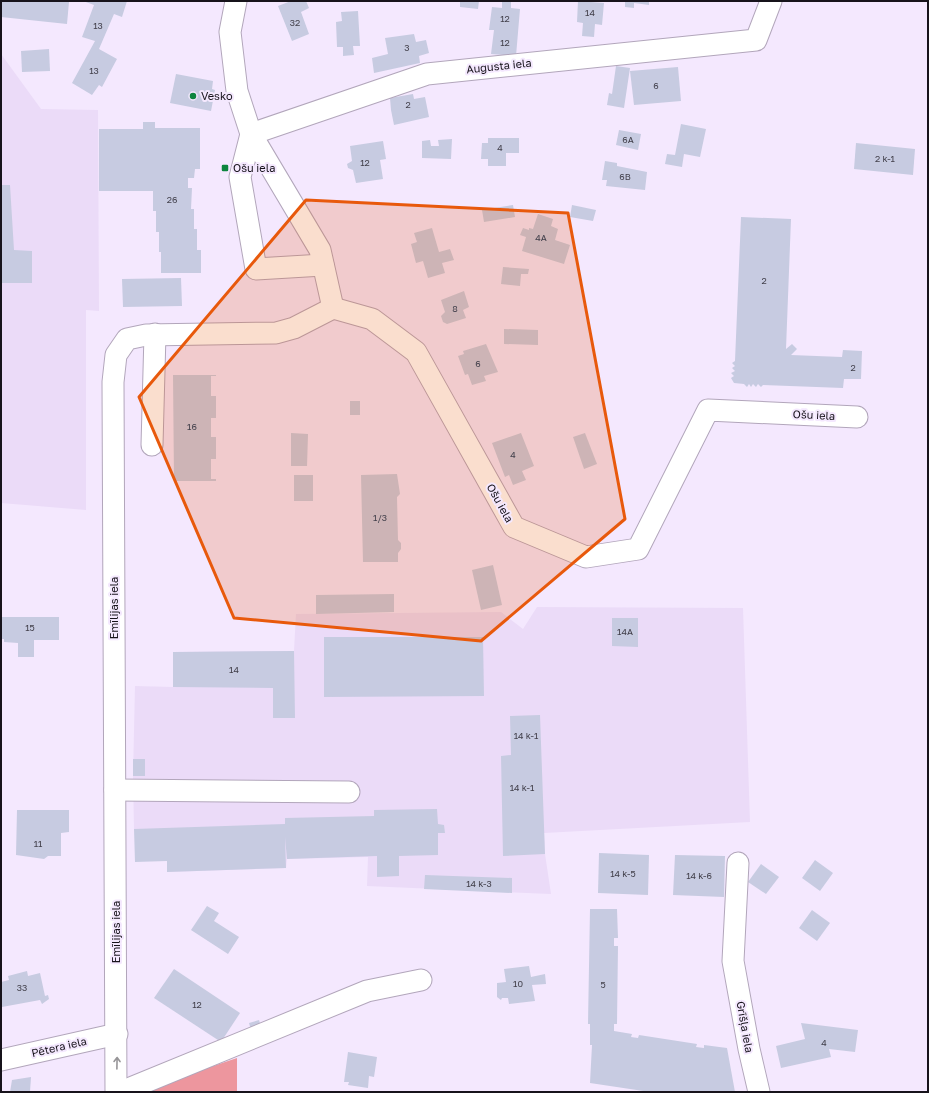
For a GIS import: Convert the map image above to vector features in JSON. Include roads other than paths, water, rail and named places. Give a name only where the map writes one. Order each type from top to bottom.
[{"type":"street","points":[[236,1],[230,32],[237,91],[250,134],[320,250],[333,308]]},
{"type":"street","name":"Augusta iela","points":[[250,134],[427,74],[756,40],[771,1]]},
{"type":"street","points":[[250,134],[240,177],[256,269],[323,266]]},
{"type":"street","name":"Emīlijas iela","points":[[116,1092],[116,790],[113,382],[116,355],[127,339],[155,334],[276,333],[294,328],[333,308]]},
{"type":"street","name":"Ošu iela","points":[[333,308],[372,319],[416,352],[514,527],[586,558],[638,549],[708,410],[857,417]]},
{"type":"street","points":[[152,445],[155,334]]},
{"type":"street","points":[[116,790],[349,792]]},
{"type":"street","name":"Grīšļa iela","points":[[738,863],[733,960],[749,1049],[759,1092]]},
{"type":"street","points":[[121,1092],[368,991],[421,980]]},
{"type":"street","name":"Pētera iela","points":[[1,1060],[117,1034]]},
{"type":"place","name":"Vesko","points":[[193,96]]},
{"type":"place","name":"Ošu iela","points":[[225,168]]}]
